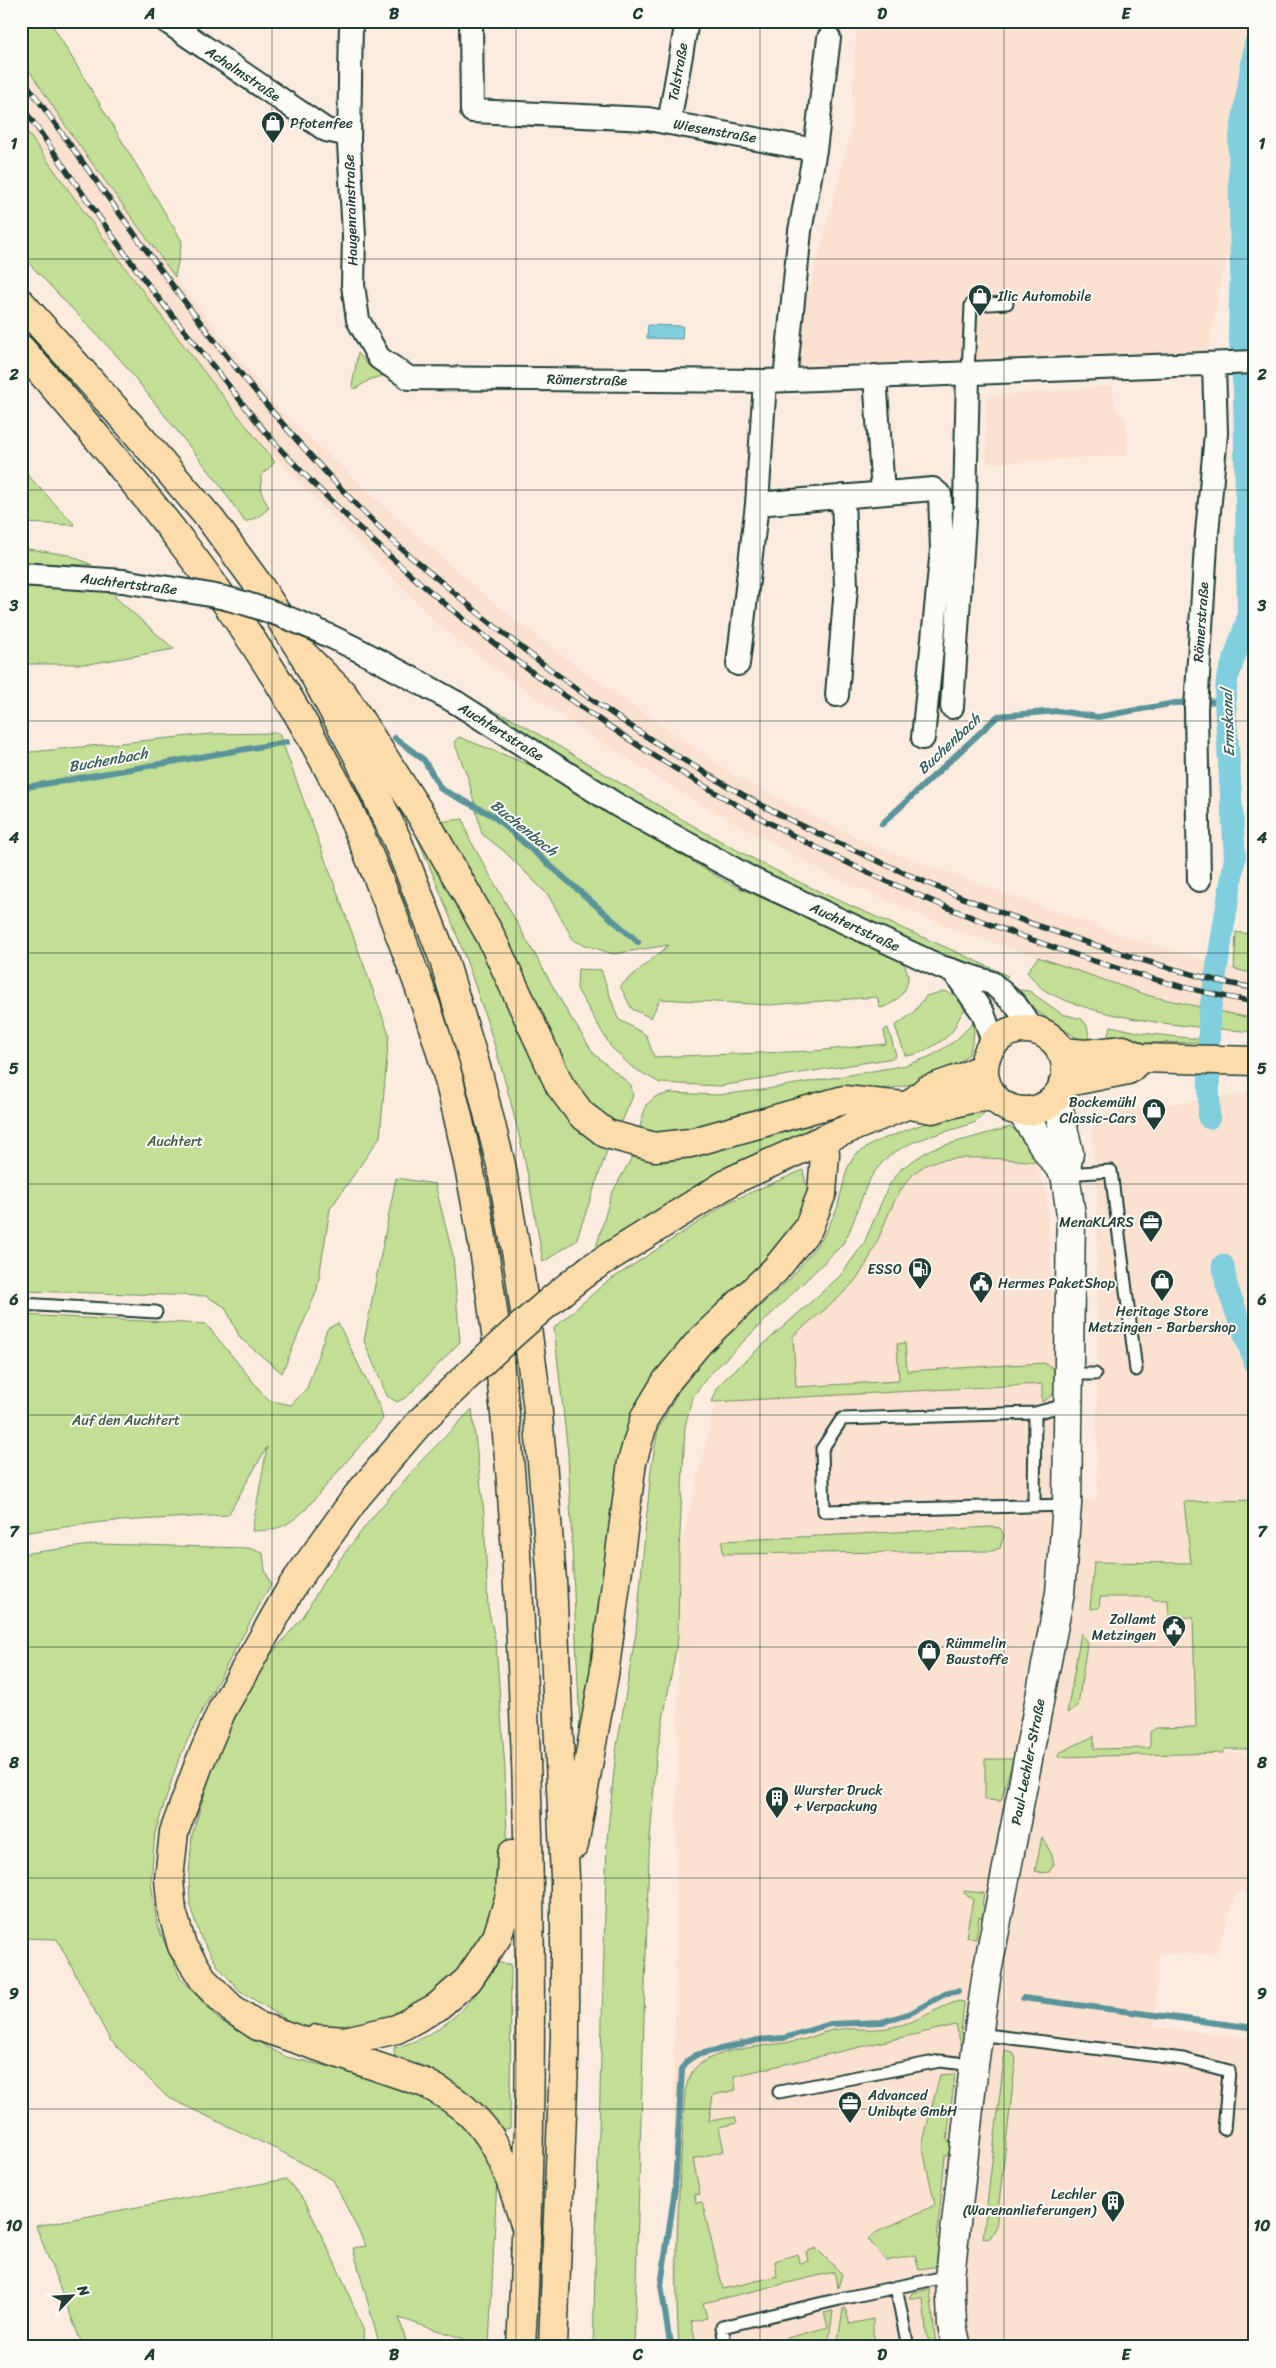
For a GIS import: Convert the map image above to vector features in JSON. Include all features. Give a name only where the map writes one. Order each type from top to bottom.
[{"type":"main road","points":[[21,303],[127,421],[211,520],[260,588],[303,654],[357,754],[397,840],[443,957],[480,1077],[501,1165],[519,1268],[537,1402],[552,1580],[565,1878],[565,2036],[553,2347]]},
{"type":"main road","points":[[21,349],[110,450],[182,540],[272,669],[328,767],[366,849],[412,967],[449,1082],[469,1173],[489,1285],[506,1418],[517,1555],[530,1877],[527,2230],[521,2347]]},
{"type":"main road","points":[[303,654],[343,694],[428,826],[490,935],[560,1086],[581,1114],[607,1134],[654,1147],[690,1143],[844,1100],[932,1109],[970,1099],[993,1096]]},
{"type":"main road","points":[[527,2230],[507,2171],[494,2140],[481,2123],[465,2108],[447,2094],[425,2083],[258,2026],[231,2008],[205,1982],[182,1946],[172,1911],[169,1879],[174,1832],[199,1764],[222,1710],[293,1585],[357,1496],[420,1422],[478,1364],[537,1310],[590,1269],[733,1180],[824,1138],[907,1106],[927,1090],[964,1078],[989,1056],[1009,1032],[1021,1030],[1034,1031],[1051,1039],[1061,1052],[1065,1067],[1060,1090]]},
{"type":"main road","points":[[1061,1052],[1087,1054],[1123,1050],[1141,1058],[1246,1060]]},
{"type":"main road","points":[[989,1056],[987,1086],[993,1096],[1006,1106],[1022,1111],[1040,1108],[1060,1090],[1128,1070],[1141,1058]]},
{"type":"main road","points":[[565,1878],[579,1824],[604,1675],[632,1462],[645,1417],[666,1382],[700,1341],[775,1270],[808,1229],[822,1193],[824,1138]]},
{"type":"main road","points":[[288,2037],[345,2041],[397,2029],[437,2007],[468,1980],[496,1937],[510,1896],[513,1841],[526,1760]]},
{"type":"street","name":"Achalmstraße","points":[[166,21],[326,130],[349,135]]},
{"type":"street","name":"Haugenrainstraße","points":[[350,21],[349,135],[354,236],[353,285],[358,320],[380,358],[409,378]]},
{"type":"street","name":"Wiesenstraße","points":[[471,21],[472,111],[648,119],[815,150]]},
{"type":"street","name":"Talstraße","points":[[669,123],[687,21]]},
{"type":"street","points":[[738,664],[757,504],[775,381],[815,150],[829,38]]},
{"type":"street","name":"Römerstraße","points":[[409,378],[775,381],[1234,363],[1216,433],[1206,545],[1196,701],[1199,880]]},
{"type":"street","points":[[952,707],[965,505],[968,373]]},
{"type":"street","points":[[875,376],[883,493]]},
{"type":"street","points":[[757,504],[933,489],[940,495],[942,549],[923,738]]},
{"type":"street","points":[[837,695],[846,586],[843,496]]},
{"type":"street","name":"Auchtertstraße","points":[[21,574],[123,581],[228,599],[295,620],[370,655],[457,704],[617,805],[752,880],[954,972],[992,983],[1015,1004],[1034,1031]]},
{"type":"street","points":[[954,972],[983,1013],[989,1056]]},
{"type":"street","name":"Paul-Lechler-Straße","points":[[957,2347],[952,2325],[950,2276],[974,2065],[987,1972],[1060,1593],[1067,1505],[1069,1404],[1082,1374],[1071,1214],[1066,1174],[1069,1153],[1060,1090]]},
{"type":"street","points":[[1022,1111],[1051,1157],[1066,1174]]},
{"type":"lane","points":[[968,373],[971,305],[1006,303]]},
{"type":"lane","points":[[1066,1174],[1111,1171],[1136,1370]]},
{"type":"lane","points":[[21,1304],[156,1312]]},
{"type":"lane","points":[[1067,1505],[824,1511],[822,1449],[842,1419],[1035,1413],[1069,1404]]},
{"type":"lane","points":[[1034,1505],[1035,1413]]},
{"type":"lane","points":[[978,2034],[1183,2059],[1229,2071],[1224,2129]]},
{"type":"lane","points":[[780,2092],[940,2061],[974,2065]]},
{"type":"lane","points":[[726,2347],[722,2327],[950,2276]]},
{"type":"lane","points":[[896,2287],[908,2347]]},
{"type":"shaded area","points":[[857,21],[1252,21],[1235,133],[1237,177],[1248,177],[1249,236],[1237,236],[1237,255],[1226,257],[1208,352],[789,367],[850,134]]},
{"type":"shaded area","points":[[21,58],[71,134],[175,277],[280,410],[394,515],[502,610],[581,669],[735,776],[869,844],[1130,938],[1255,974],[1255,1019],[1150,996],[962,933],[833,877],[695,801],[565,719],[440,627],[253,434],[143,293],[21,123]]},
{"type":"shaded area","points":[[1113,386],[1114,405],[1126,421],[1128,455],[986,464],[986,396]]},
{"type":"shaded area","points":[[1255,1092],[1255,1566],[1223,1752],[1255,1753],[1255,1893],[1237,1892],[1216,1954],[1159,1954],[1155,2027],[1255,2038],[1255,2347],[685,2347],[675,2307],[674,2063],[679,1554],[721,1380],[855,1270],[916,1164],[1028,1144],[1047,1193],[1055,1351],[1051,1498],[1097,1500],[1097,1192],[1091,1133],[1098,1116],[1114,1112]]},
{"type":"green space","points":[[21,21],[50,21],[182,241],[175,277],[71,134],[21,58]]},
{"type":"green space","points":[[21,123],[145,295],[275,462],[261,476],[262,494],[269,508],[258,517],[245,522],[217,481],[119,358],[21,255]]},
{"type":"green space","points":[[358,353],[370,367],[383,376],[371,379],[355,389],[352,386]]},
{"type":"green space","points":[[21,468],[75,525],[21,523]]},
{"type":"green space","points":[[21,548],[69,555],[92,565],[21,563]]},
{"type":"green space","points":[[21,586],[116,590],[115,597],[174,649],[89,664],[21,664]]},
{"type":"green space","points":[[487,708],[513,719],[669,812],[765,865],[1008,976],[1004,981],[841,911],[705,844],[604,784]]},
{"type":"green space","name":"Auchtert","points":[[279,733],[389,1034],[380,1137],[330,1209],[317,1290],[282,1373],[240,1338],[225,1307],[206,1296],[21,1291],[21,753],[210,734]]},
{"type":"green space","points":[[459,737],[530,765],[730,884],[890,954],[902,962],[907,970],[907,985],[904,991],[894,1002],[880,1008],[877,997],[769,1005],[660,999],[651,1018],[632,1009],[620,986],[669,945],[613,954],[574,941],[548,895],[504,851],[482,834],[468,778],[454,742]]},
{"type":"green space","points":[[409,819],[608,1148],[576,1241],[543,1262],[515,1117],[490,1030],[444,902]]},
{"type":"green space","points":[[463,819],[469,838],[568,1013],[594,1054],[631,1085],[633,1096],[620,1126],[593,1107],[571,1082],[503,928],[438,822]]},
{"type":"green space","points":[[1236,932],[1255,935],[1255,974],[1234,969]]},
{"type":"green space","points":[[1038,957],[1150,996],[1255,1019],[1255,1032],[1149,1021],[1071,1003],[1046,991],[1027,972]]},
{"type":"green space","points":[[578,969],[601,970],[618,1019],[646,1035],[654,1057],[814,1051],[886,1044],[884,1030],[888,1028],[896,1055],[894,1058],[720,1086],[660,1083],[632,1067],[611,1047],[577,989]]},
{"type":"green space","points":[[944,991],[959,997],[967,1007],[950,1034],[922,1052],[905,1055],[895,1026],[913,1013],[926,996]]},
{"type":"green space","points":[[1015,991],[1029,991],[1062,1014],[1082,1019],[1087,1026],[1091,1044],[1077,1038],[1036,1011]]},
{"type":"green space","points":[[973,1023],[974,1035],[969,1054],[948,1073],[936,1078],[900,1087],[854,1091],[693,1135],[638,1134],[646,1105],[655,1097],[671,1093],[717,1095],[761,1090],[907,1065],[931,1056],[955,1041]]},
{"type":"green space","points":[[1111,1026],[1142,1033],[1199,1039],[1199,1042],[1109,1044],[1108,1034]]},
{"type":"green space","points":[[983,1109],[985,1112],[976,1122],[914,1142],[887,1158],[876,1170],[867,1185],[850,1230],[842,1245],[708,1376],[692,1398],[685,1427],[679,1554],[678,1638],[656,1758],[649,1854],[634,2347],[593,2347],[607,1839],[616,1752],[636,1632],[651,1469],[658,1429],[678,1392],[701,1360],[790,1279],[822,1239],[837,1209],[847,1169],[855,1155],[875,1142],[920,1125]]},
{"type":"green space","points":[[808,1123],[811,1126],[807,1130],[721,1171],[596,1248],[611,1195],[632,1157],[663,1162],[697,1157]]},
{"type":"green space","points":[[1010,1127],[1025,1136],[1040,1160],[1036,1162],[968,1158],[941,1160],[924,1166],[909,1179],[894,1202],[874,1248],[860,1274],[837,1299],[793,1336],[796,1387],[899,1381],[897,1344],[905,1343],[907,1371],[1044,1363],[1057,1372],[1060,1382],[1058,1388],[1049,1398],[1042,1402],[1042,1384],[712,1402],[718,1387],[727,1377],[840,1276],[864,1243],[889,1185],[902,1168],[931,1149]]},
{"type":"green space","points":[[803,1170],[808,1194],[797,1224],[767,1264],[658,1374],[585,1729],[580,1730],[568,1454],[554,1328],[604,1284],[731,1201]]},
{"type":"green space","points":[[396,1178],[435,1184],[453,1256],[460,1342],[407,1397],[397,1402],[387,1396],[364,1341]]},
{"type":"green space","name":"Auf den Auchtert","points":[[21,1315],[206,1324],[268,1400],[291,1405],[307,1388],[327,1329],[338,1323],[380,1408],[383,1419],[306,1509],[293,1520],[275,1529],[252,1531],[267,1447],[228,1515],[102,1522],[21,1533]]},
{"type":"green space","points":[[472,1409],[484,1513],[488,1608],[496,1643],[505,1769],[507,1841],[499,1896],[475,1955],[433,1999],[394,2017],[344,2031],[295,2025],[240,1991],[217,1965],[201,1938],[190,1906],[189,1875],[192,1835],[212,1769],[235,1717],[266,1660],[303,1617],[325,1579],[370,1520],[423,1459]]},
{"type":"green space","points":[[1255,1500],[1255,1749],[1225,1749],[1223,1753],[1058,1757],[1059,1753],[1094,1736],[1094,1749],[1150,1748],[1150,1732],[1156,1728],[1196,1727],[1193,1617],[1169,1618],[1168,1600],[1152,1600],[1152,1597],[1100,1597],[1099,1608],[1090,1609],[1094,1562],[1191,1563],[1184,1502]]},
{"type":"green space","points":[[1000,1528],[1004,1535],[1000,1548],[992,1551],[723,1554],[722,1541]]},
{"type":"green space","points":[[99,1544],[249,1548],[263,1553],[265,1570],[271,1584],[205,1705],[179,1758],[155,1833],[151,1881],[157,1925],[180,1977],[219,2020],[286,2057],[376,2077],[442,2104],[480,2140],[497,2178],[489,2347],[399,2318],[408,2347],[380,2347],[353,2248],[366,2246],[333,2180],[282,2152],[167,2097],[110,2040],[57,1939],[21,1938],[21,1554]]},
{"type":"green space","points":[[1081,1633],[1087,1643],[1078,1706],[1067,1713]]},
{"type":"green space","points":[[985,1759],[1013,1759],[1001,1801],[985,1800]]},
{"type":"green space","points":[[1042,1837],[1052,1855],[1054,1864],[1049,1872],[1042,1873],[1035,1871]]},
{"type":"green space","points":[[964,1891],[984,1893],[982,1905],[989,1908],[987,1918],[979,1917],[976,1939],[966,1937],[973,1899]]},
{"type":"green space","points":[[498,1963],[511,1964],[510,2128],[500,2130],[451,2082],[425,2068],[395,2058],[394,2048],[428,2035],[455,2016],[478,1992]]},
{"type":"green space","points":[[959,2001],[964,2002],[961,2033],[966,2035],[968,2043],[961,2045],[956,2025],[734,2076],[736,2090],[713,2095],[709,2121],[735,2117],[737,2123],[719,2127],[724,2151],[693,2159],[700,2194],[695,2195],[696,2203],[702,2202],[723,2289],[777,2276],[775,2261],[797,2254],[800,2263],[808,2261],[806,2252],[816,2248],[842,2274],[838,2288],[834,2272],[703,2303],[707,2318],[691,2322],[697,2347],[679,2347],[677,2251],[681,2156],[685,2092],[695,2068],[704,2061],[716,2056],[744,2048],[798,2041],[836,2029],[879,2029],[901,2025]]},
{"type":"green space","points":[[1005,2050],[1013,2052],[1016,2059],[996,2228],[990,2238],[983,2239]]},
{"type":"green space","points":[[955,2074],[947,2140],[953,2144],[953,2152],[945,2155],[937,2239],[943,2242],[940,2266],[919,2269],[915,2255],[886,2261],[868,2239],[877,2232],[935,2205],[922,2145],[940,2075]]},
{"type":"green space","points":[[286,2179],[305,2201],[342,2278],[363,2329],[366,2347],[83,2347],[36,2226]]},
{"type":"green space","points":[[930,2289],[936,2347],[930,2347],[926,2331],[923,2298],[909,2298],[912,2293]]},
{"type":"green space","points":[[845,2308],[850,2324],[873,2319],[873,2333],[877,2347],[837,2347],[843,2309]]},
{"type":"green space","points":[[833,2311],[828,2347],[754,2347],[828,2327],[824,2313]]},
{"type":"water","points":[[648,325],[683,326],[682,339],[647,338]]},
{"type":"waterway","name":"Ermskanal","points":[[1209,1118],[1209,1016],[1235,857],[1225,701],[1227,680],[1248,617],[1244,390],[1239,330],[1241,268],[1239,144],[1255,44]]},
{"type":"waterway","name":"Buchenbach","points":[[882,824],[998,716],[1058,711],[1098,717],[1175,703],[1225,701]]},
{"type":"waterway","name":"Buchenbach","points":[[395,738],[424,760],[441,789],[492,815],[638,942]]},
{"type":"waterway","name":"Buchenbach","points":[[21,788],[287,742]]},
{"type":"waterway","name":"Ermskanal","points":[[1223,1265],[1227,1287],[1255,1363]]},
{"type":"waterway","points":[[672,2347],[661,2285],[675,2188],[682,2069],[687,2061],[696,2055],[758,2040],[784,2038],[830,2024],[882,2022],[909,2014],[945,1994],[958,1991]]},
{"type":"waterway","points":[[1023,1998],[1255,2028]]},
{"type":"railway","points":[[21,76],[196,317],[242,375],[340,488],[399,547],[488,621],[564,680],[642,734],[724,784],[800,825],[909,875],[994,910],[1139,959],[1255,988]]},
{"type":"railway","points":[[21,105],[153,291],[282,451],[361,529],[445,603],[533,673],[626,738],[723,797],[822,850],[924,897],[1027,938],[1111,967],[1198,991],[1255,1002]]},
{"type":"place","name":"Pfotenfee","points":[[273,144]]},
{"type":"place","name":"Ilic Automobile","points":[[980,317]]},
{"type":"place","name":"Bockemühl Classic-Cars","points":[[1154,1131]]},
{"type":"place","name":"MenaKLARS","points":[[1151,1243]]},
{"type":"place","name":"ESSO","points":[[920,1290]]},
{"type":"place","name":"Heritage Store Metzingen - Barbershop","points":[[1162,1302]]},
{"type":"place","name":"Hermes PaketShop","points":[[981,1304]]},
{"type":"place","name":"Zollamt Metzingen","points":[[1174,1648]]},
{"type":"place","name":"Rümmelin Baustoffe","points":[[929,1672]]},
{"type":"place","name":"Wurster Druck + Verpackung","points":[[777,1819]]},
{"type":"place","name":"Advanced Unibyte GmbH","points":[[850,2124]]},
{"type":"place","name":"Lechler (Warenanlieferungen)","points":[[1113,2223]]}]
